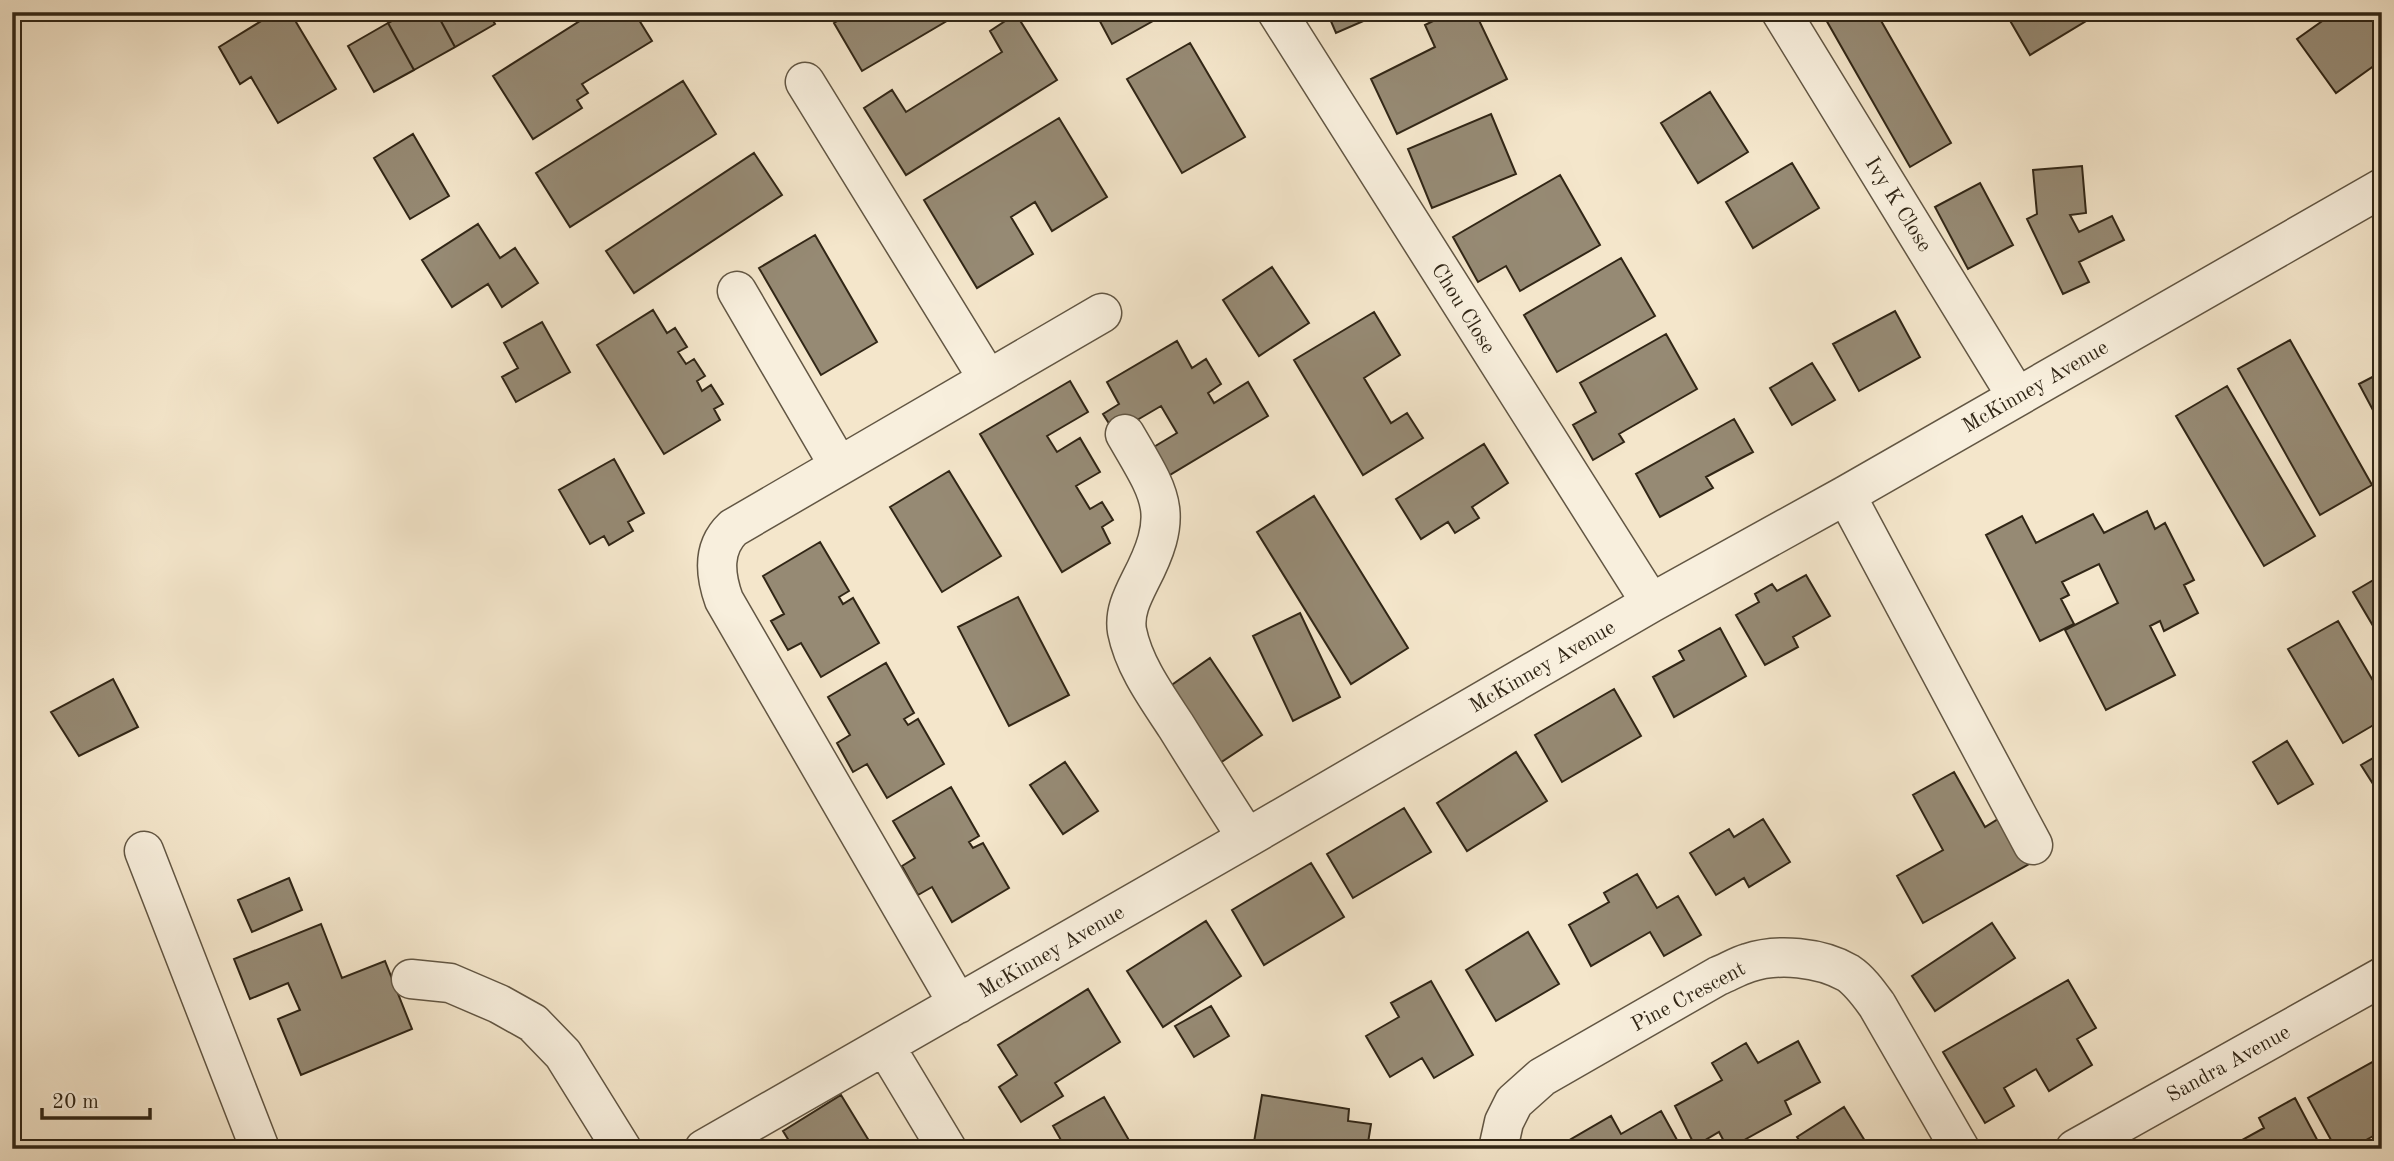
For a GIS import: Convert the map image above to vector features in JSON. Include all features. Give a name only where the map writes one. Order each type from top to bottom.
[{"type":"street","name":"Chou Close","points":[[1277,12],[1650,603]]},
{"type":"street","name":"Ivy K Close","points":[[1781,12],[2017,397]]},
{"type":"street","points":[[806,82],[988,379]]},
{"type":"street","name":"McKinney Avenue","points":[[704,1149],[1650,603],[1846,495],[2382,188]]},
{"type":"street","points":[[737,291],[838,466]]},
{"type":"street","points":[[958,1004],[724,600],[719,586],[717,561],[725,536],[733,528],[1102,313]]},
{"type":"street","points":[[1125,434],[1153,483],[1160,503],[1161,528],[1158,543],[1128,609],[1127,630],[1131,645],[1144,676],[1247,838]]},
{"type":"street","points":[[1846,495],[2033,845]]},
{"type":"street","points":[[144,851],[260,1149]]},
{"type":"street","name":"Pine Crescent","points":[[1497,1149],[1504,1122],[1514,1102],[1542,1077],[1718,976],[1748,963],[1773,958],[1801,958],[1826,965],[1848,974],[1862,985],[1877,1005],[1960,1149]]},
{"type":"street","name":"Sandra Avenue","points":[[2075,1149],[2382,977]]},
{"type":"street","points":[[411,979],[450,983],[499,1004],[533,1023],[563,1054],[622,1149]]},
{"type":"street","points":[[885,1046],[947,1149]]},
{"type":"building","points":[[276,12],[290,12],[336,89],[278,123],[251,77],[240,84],[219,47]]},
{"type":"building","points":[[408,12],[436,12],[455,47],[414,70],[388,23]]},
{"type":"building","points":[[436,12],[488,12],[495,24],[455,47]]},
{"type":"building","points":[[594,12],[634,12],[652,41],[582,84],[588,93],[577,100],[582,108],[533,139],[493,76]]},
{"type":"building","points":[[852,12],[962,12],[862,71],[834,23]]},
{"type":"building","points":[[1095,12],[1169,12],[1112,44]]},
{"type":"building","points":[[1327,12],[1384,12],[1336,33]]},
{"type":"building","points":[[1451,12],[1475,12],[1507,79],[1397,134],[1371,79],[1435,47],[1425,25]]},
{"type":"building","points":[[1835,12],[1876,12],[1951,143],[1910,167],[1825,18]]},
{"type":"building","points":[[2005,12],[2101,12],[2030,55]]},
{"type":"building","points":[[2335,12],[2382,14],[2382,60],[2336,93],[2297,39]]},
{"type":"building","points":[[1016,14],[1057,80],[906,175],[864,108],[892,90],[906,112],[1002,52],[990,31]]},
{"type":"building","points":[[388,23],[414,70],[374,92],[348,46]]},
{"type":"building","points":[[1190,43],[1245,137],[1182,173],[1127,79]]},
{"type":"building","points":[[683,81],[716,134],[570,227],[536,173]]},
{"type":"building","points":[[1710,92],[1748,152],[1698,183],[1661,123]]},
{"type":"building","points":[[1491,114],[1516,174],[1432,208],[1408,149]]},
{"type":"building","points":[[1059,118],[1107,197],[1052,231],[1035,202],[1011,217],[1033,254],[977,288],[924,200]]},
{"type":"building","points":[[413,134],[449,196],[410,219],[374,158]]},
{"type":"building","points":[[754,153],[782,195],[634,293],[606,251]]},
{"type":"building","points":[[1792,163],[1819,208],[1753,248],[1726,202]]},
{"type":"building","points":[[2082,166],[2086,213],[2070,215],[2079,232],[2112,216],[2124,240],[2079,262],[2089,282],[2063,294],[2027,219],[2037,214],[2033,170]]},
{"type":"building","points":[[1560,175],[1600,245],[1520,291],[1506,266],[1478,282],[1453,237]]},
{"type":"building","points":[[1980,183],[2013,245],[1968,269],[1935,207]]},
{"type":"building","points":[[478,224],[500,258],[515,248],[538,283],[502,307],[488,284],[452,307],[422,260]]},
{"type":"building","points":[[815,235],[877,342],[821,375],[759,268]]},
{"type":"building","points":[[1621,258],[1655,316],[1557,372],[1524,315]]},
{"type":"building","points":[[1272,267],[1309,323],[1259,356],[1223,300]]},
{"type":"building","points":[[653,310],[667,333],[675,328],[687,347],[678,352],[686,364],[694,359],[705,376],[697,381],[702,391],[711,385],[723,404],[714,409],[720,420],[664,454],[597,345]]},
{"type":"building","points":[[1895,311],[1920,357],[1859,391],[1833,344]]},
{"type":"building","points":[[1374,312],[1400,355],[1364,378],[1391,423],[1407,413],[1423,438],[1363,475],[1294,360]]},
{"type":"building","points":[[542,322],[570,372],[516,402],[502,377],[518,368],[504,343]]},
{"type":"building","points":[[1666,334],[1697,389],[1619,434],[1624,442],[1593,460],[1573,425],[1596,412],[1580,383]]},
{"type":"building","points":[[2290,340],[2372,485],[2320,515],[2238,369]]},
{"type":"building","points":[[1177,341],[1192,368],[1206,359],[1221,384],[1208,393],[1214,403],[1248,382],[1268,416],[1168,476],[1152,448],[1177,433],[1161,406],[1115,433],[1103,414],[1119,404],[1107,382]]},
{"type":"building","points":[[1812,363],[1835,400],[1792,425],[1770,388]]},
{"type":"building","points":[[2382,372],[2382,427],[2359,384]]},
{"type":"building","points":[[1070,381],[1088,412],[1047,436],[1057,452],[1080,438],[1100,472],[1076,486],[1090,509],[1102,502],[1113,520],[1102,527],[1110,543],[1062,572],[980,434]]},
{"type":"building","points":[[2227,386],[2315,536],[2264,566],[2176,416]]},
{"type":"building","points":[[1734,419],[1753,452],[1706,477],[1713,488],[1660,517],[1636,474]]},
{"type":"building","points":[[1484,444],[1508,483],[1472,507],[1479,518],[1455,533],[1448,522],[1421,539],[1396,499]]},
{"type":"building","points":[[614,459],[644,513],[628,522],[633,531],[609,545],[604,536],[590,544],[559,490]]},
{"type":"building","points":[[949,471],[1001,556],[942,592],[890,507]]},
{"type":"building","points":[[1314,496],[1408,648],[1351,684],[1257,532]]},
{"type":"building","points":[[2147,511],[2155,529],[2165,523],[2194,580],[2184,585],[2198,613],[2164,631],[2160,621],[2150,626],[2175,675],[2106,710],[2065,630],[2118,603],[2099,564],[2062,582],[2069,595],[2061,599],[2074,624],[2040,641],[1986,535],[2022,516],[2036,543],[2093,514],[2104,533]]},
{"type":"building","points":[[820,542],[849,591],[839,597],[843,604],[853,598],[879,643],[821,677],[801,643],[788,650],[771,621],[784,614],[763,576]]},
{"type":"building","points":[[1806,575],[1830,616],[1793,637],[1798,647],[1765,665],[1736,615],[1759,602],[1755,594],[1772,584],[1777,591]]},
{"type":"building","points":[[2382,575],[2382,641],[2353,592]]},
{"type":"building","points":[[1018,597],[1069,695],[1009,726],[958,627]]},
{"type":"building","points":[[1300,613],[1340,697],[1293,721],[1253,636]]},
{"type":"building","points":[[2338,621],[2382,696],[2382,720],[2343,743],[2288,649]]},
{"type":"building","points":[[1720,628],[1746,676],[1674,717],[1653,677],[1684,660],[1679,651]]},
{"type":"building","points":[[1210,658],[1262,735],[1217,765],[1166,689]]},
{"type":"building","points":[[886,663],[914,713],[904,719],[908,725],[918,719],[944,764],[887,798],[867,764],[853,772],[837,743],[850,735],[828,697]]},
{"type":"building","points":[[113,679],[138,727],[79,756],[51,712]]},
{"type":"building","points":[[1614,689],[1641,736],[1562,782],[1535,735]]},
{"type":"building","points":[[2287,741],[2313,784],[2278,804],[2253,762]]},
{"type":"building","points":[[1516,752],[1547,801],[1467,851],[1437,803]]},
{"type":"building","points":[[2382,753],[2382,798],[2361,765]]},
{"type":"building","points":[[1065,762],[1098,811],[1063,834],[1030,785]]},
{"type":"building","points":[[1954,772],[1985,827],[2003,816],[2029,864],[1923,923],[1897,876],[1943,850],[1913,795]]},
{"type":"building","points":[[951,787],[979,836],[969,842],[973,848],[983,843],[1009,888],[952,922],[932,887],[918,895],[902,866],[915,858],[893,821]]},
{"type":"building","points":[[1404,808],[1431,852],[1353,898],[1327,854]]},
{"type":"building","points":[[1763,819],[1790,862],[1749,887],[1744,878],[1716,895],[1690,853],[1729,829],[1734,837]]},
{"type":"building","points":[[1311,863],[1344,917],[1264,965],[1232,910]]},
{"type":"building","points":[[1637,874],[1657,908],[1678,896],[1701,935],[1664,956],[1650,932],[1591,966],[1569,925],[1609,902],[1604,893]]},
{"type":"building","points":[[289,878],[302,910],[252,932],[238,900]]},
{"type":"building","points":[[1206,921],[1241,976],[1163,1027],[1127,971]]},
{"type":"building","points":[[1992,923],[2015,958],[1935,1011],[1912,976]]},
{"type":"building","points":[[321,924],[342,978],[385,961],[412,1029],[301,1075],[278,1019],[300,1010],[288,983],[250,999],[234,959]]},
{"type":"building","points":[[1528,932],[1559,984],[1496,1021],[1466,970]]},
{"type":"building","points":[[2068,980],[2096,1028],[2077,1039],[2092,1065],[2049,1091],[2036,1069],[2004,1088],[2014,1106],[1985,1123],[1943,1052]]},
{"type":"building","points":[[1431,981],[1473,1055],[1434,1078],[1422,1058],[1390,1077],[1366,1036],[1399,1017],[1391,1003]]},
{"type":"building","points":[[1088,989],[1120,1042],[1055,1083],[1063,1096],[1021,1122],[999,1087],[1017,1075],[998,1045]]},
{"type":"building","points":[[1211,1006],[1229,1036],[1194,1057],[1175,1026]]},
{"type":"building","points":[[1798,1041],[1820,1082],[1785,1101],[1791,1114],[1728,1149],[1719,1132],[1695,1146],[1675,1106],[1722,1080],[1712,1063],[1746,1043],[1758,1063]]},
{"type":"building","points":[[2378,1059],[2382,1067],[2382,1131],[2350,1149],[2336,1149],[2308,1098]]},
{"type":"building","points":[[841,1095],[874,1149],[794,1149],[783,1131]]},
{"type":"building","points":[[1262,1095],[1349,1109],[1348,1121],[1371,1124],[1367,1149],[1253,1148]]},
{"type":"building","points":[[1104,1097],[1134,1149],[1066,1149],[1053,1126]]},
{"type":"building","points":[[2295,1098],[2322,1149],[2233,1149],[2231,1146],[2264,1128],[2259,1118]]},
{"type":"building","points":[[1844,1107],[1870,1149],[1805,1149],[1797,1137]]},
{"type":"building","points":[[1661,1111],[1682,1149],[1554,1149],[1611,1116],[1621,1134]]}]
